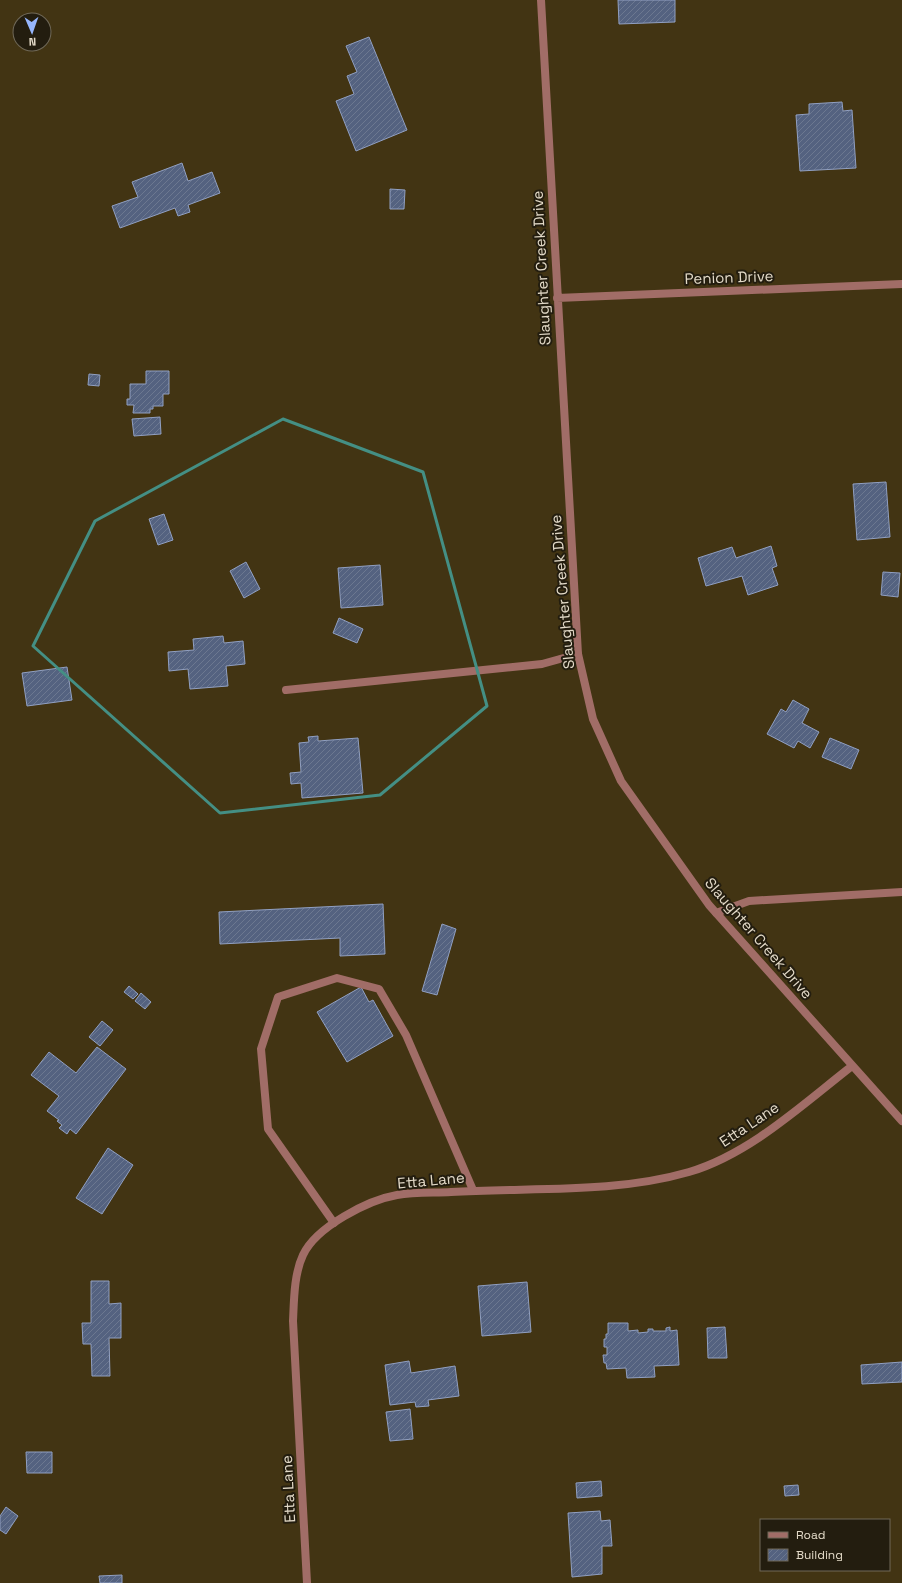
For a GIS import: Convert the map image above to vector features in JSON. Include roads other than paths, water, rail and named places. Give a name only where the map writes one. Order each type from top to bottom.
[{"type":"street","name":"Slaughter Creek Drive","points":[[541,0],[578,654],[593,719],[621,781],[716,913],[902,1121]]},
{"type":"street","name":"Penion Drive","points":[[557,298],[902,284]]},
{"type":"street","points":[[286,690],[542,664],[578,654]]},
{"type":"street","points":[[716,913],[749,901],[902,892]]},
{"type":"street","points":[[334,1223],[268,1129],[261,1049],[278,997],[337,978],[379,989],[406,1035],[473,1190]]},
{"type":"street","name":"Etta Lane","points":[[307,1583],[293,1321],[295,1294],[303,1255],[314,1240],[334,1223],[354,1210],[397,1195],[473,1190],[601,1186],[654,1180],[690,1172],[732,1155],[770,1129],[852,1066]]}]
